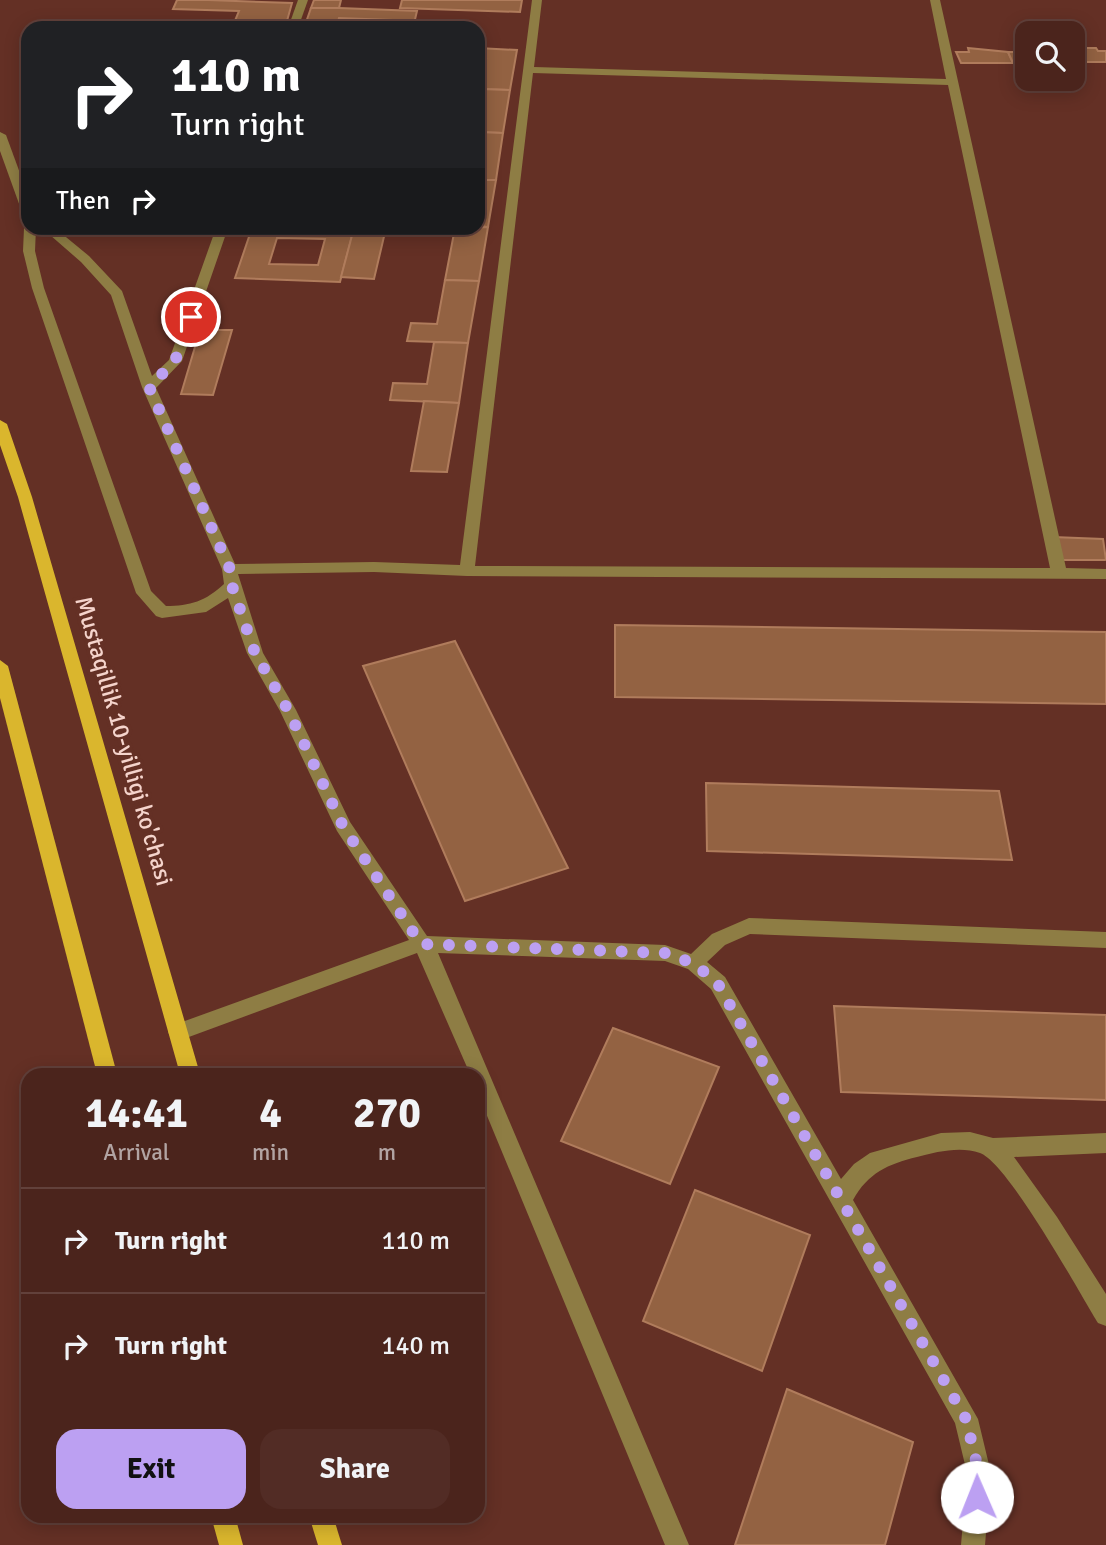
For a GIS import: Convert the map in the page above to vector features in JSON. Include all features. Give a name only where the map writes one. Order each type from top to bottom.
[{"type":"main road","name":"Mustaqillik 10-yilligi ko'chasi","points":[[0,424],[26,497],[188,1068]]},
{"type":"main road","points":[[0,667],[105,1068]]},
{"type":"main road","points":[[225,1523],[231,1545]]},
{"type":"main road","points":[[323,1523],[330,1545]]},
{"type":"street","points":[[296,21],[303,0]]},
{"type":"street","points":[[467,571],[537,0]]},
{"type":"street","points":[[934,0],[1059,573]]},
{"type":"street","points":[[528,70],[952,82]]},
{"type":"street","points":[[0,135],[21,193]]},
{"type":"street","points":[[30,235],[29,251],[38,288],[144,593],[162,612],[194,612],[219,599],[231,577]]},
{"type":"street","points":[[56,235],[85,259],[117,294],[149,387],[231,577],[255,653],[288,710],[343,826],[431,958],[477,1068]]},
{"type":"street","points":[[149,387],[175,361],[220,235]]},
{"type":"street","points":[[231,577],[374,567],[467,571],[1106,573]]},
{"type":"street","points":[[695,964],[704,948],[718,937],[749,926],[1106,940]]},
{"type":"street","points":[[178,1032],[421,944],[665,953],[695,964],[718,984],[966,1419],[979,1473],[973,1545]]},
{"type":"street","points":[[485,1087],[677,1545]]},
{"type":"street","points":[[841,1200],[854,1175],[876,1158],[946,1140],[992,1148],[1106,1143]]},
{"type":"street","points":[[992,1148],[1019,1178],[1106,1315]]},
{"type":"building","points":[[177,0],[292,3],[287,21],[235,21],[239,11],[173,9]]},
{"type":"building","points":[[314,0],[341,0],[339,8],[311,8]]},
{"type":"building","points":[[402,0],[522,0],[520,12],[400,8]]},
{"type":"building","points":[[311,8],[417,11],[415,21],[339,18],[338,21],[306,21]]},
{"type":"building","points":[[485,48],[517,50],[510,90],[485,89]]},
{"type":"building","points":[[968,48],[1008,52],[1013,63],[961,63],[956,52],[969,52]]},
{"type":"building","points":[[1085,48],[1106,51],[1106,62],[1085,62]]},
{"type":"building","points":[[1008,52],[1015,52],[1015,63],[1013,63]]},
{"type":"building","points":[[485,89],[510,90],[503,133],[485,132]]},
{"type":"building","points":[[485,132],[503,133],[496,180],[485,180]]},
{"type":"building","points":[[485,180],[496,180],[488,227],[485,227]]},
{"type":"building","points":[[485,227],[488,227],[479,281],[445,280],[454,235],[485,235]]},
{"type":"building","points":[[250,235],[352,235],[340,282],[235,278]],"holes":[[[277,238],[325,239],[318,265],[269,264]]]},
{"type":"building","points":[[352,235],[384,235],[374,279],[341,277]]},
{"type":"building","points":[[445,280],[479,281],[468,343],[407,341],[411,323],[437,324]]},
{"type":"building","points":[[200,330],[232,330],[213,395],[181,394]]},
{"type":"building","points":[[434,342],[468,343],[459,403],[390,400],[393,383],[427,384]]},
{"type":"building","points":[[424,401],[459,403],[447,472],[411,471]]},
{"type":"building","points":[[1053,537],[1103,539],[1106,560],[1059,560]]},
{"type":"building","points":[[615,625],[1106,632],[1106,704],[615,697]]},
{"type":"building","points":[[455,641],[568,868],[465,901],[363,666]]},
{"type":"building","points":[[706,783],[999,791],[1012,860],[707,851]]},
{"type":"building","points":[[834,1006],[1106,1015],[1106,1100],[841,1092]]},
{"type":"building","points":[[613,1028],[719,1067],[670,1184],[561,1141]]},
{"type":"building","points":[[695,1190],[810,1235],[762,1371],[643,1321]]},
{"type":"building","points":[[787,1389],[913,1442],[885,1545],[735,1545]]},
{"type":"route","points":[[191,317],[175,361],[149,387],[230,569],[232,586],[255,653],[288,710],[343,826],[421,944],[665,953],[695,964],[718,984],[966,1419],[979,1473],[977,1497]]}]
